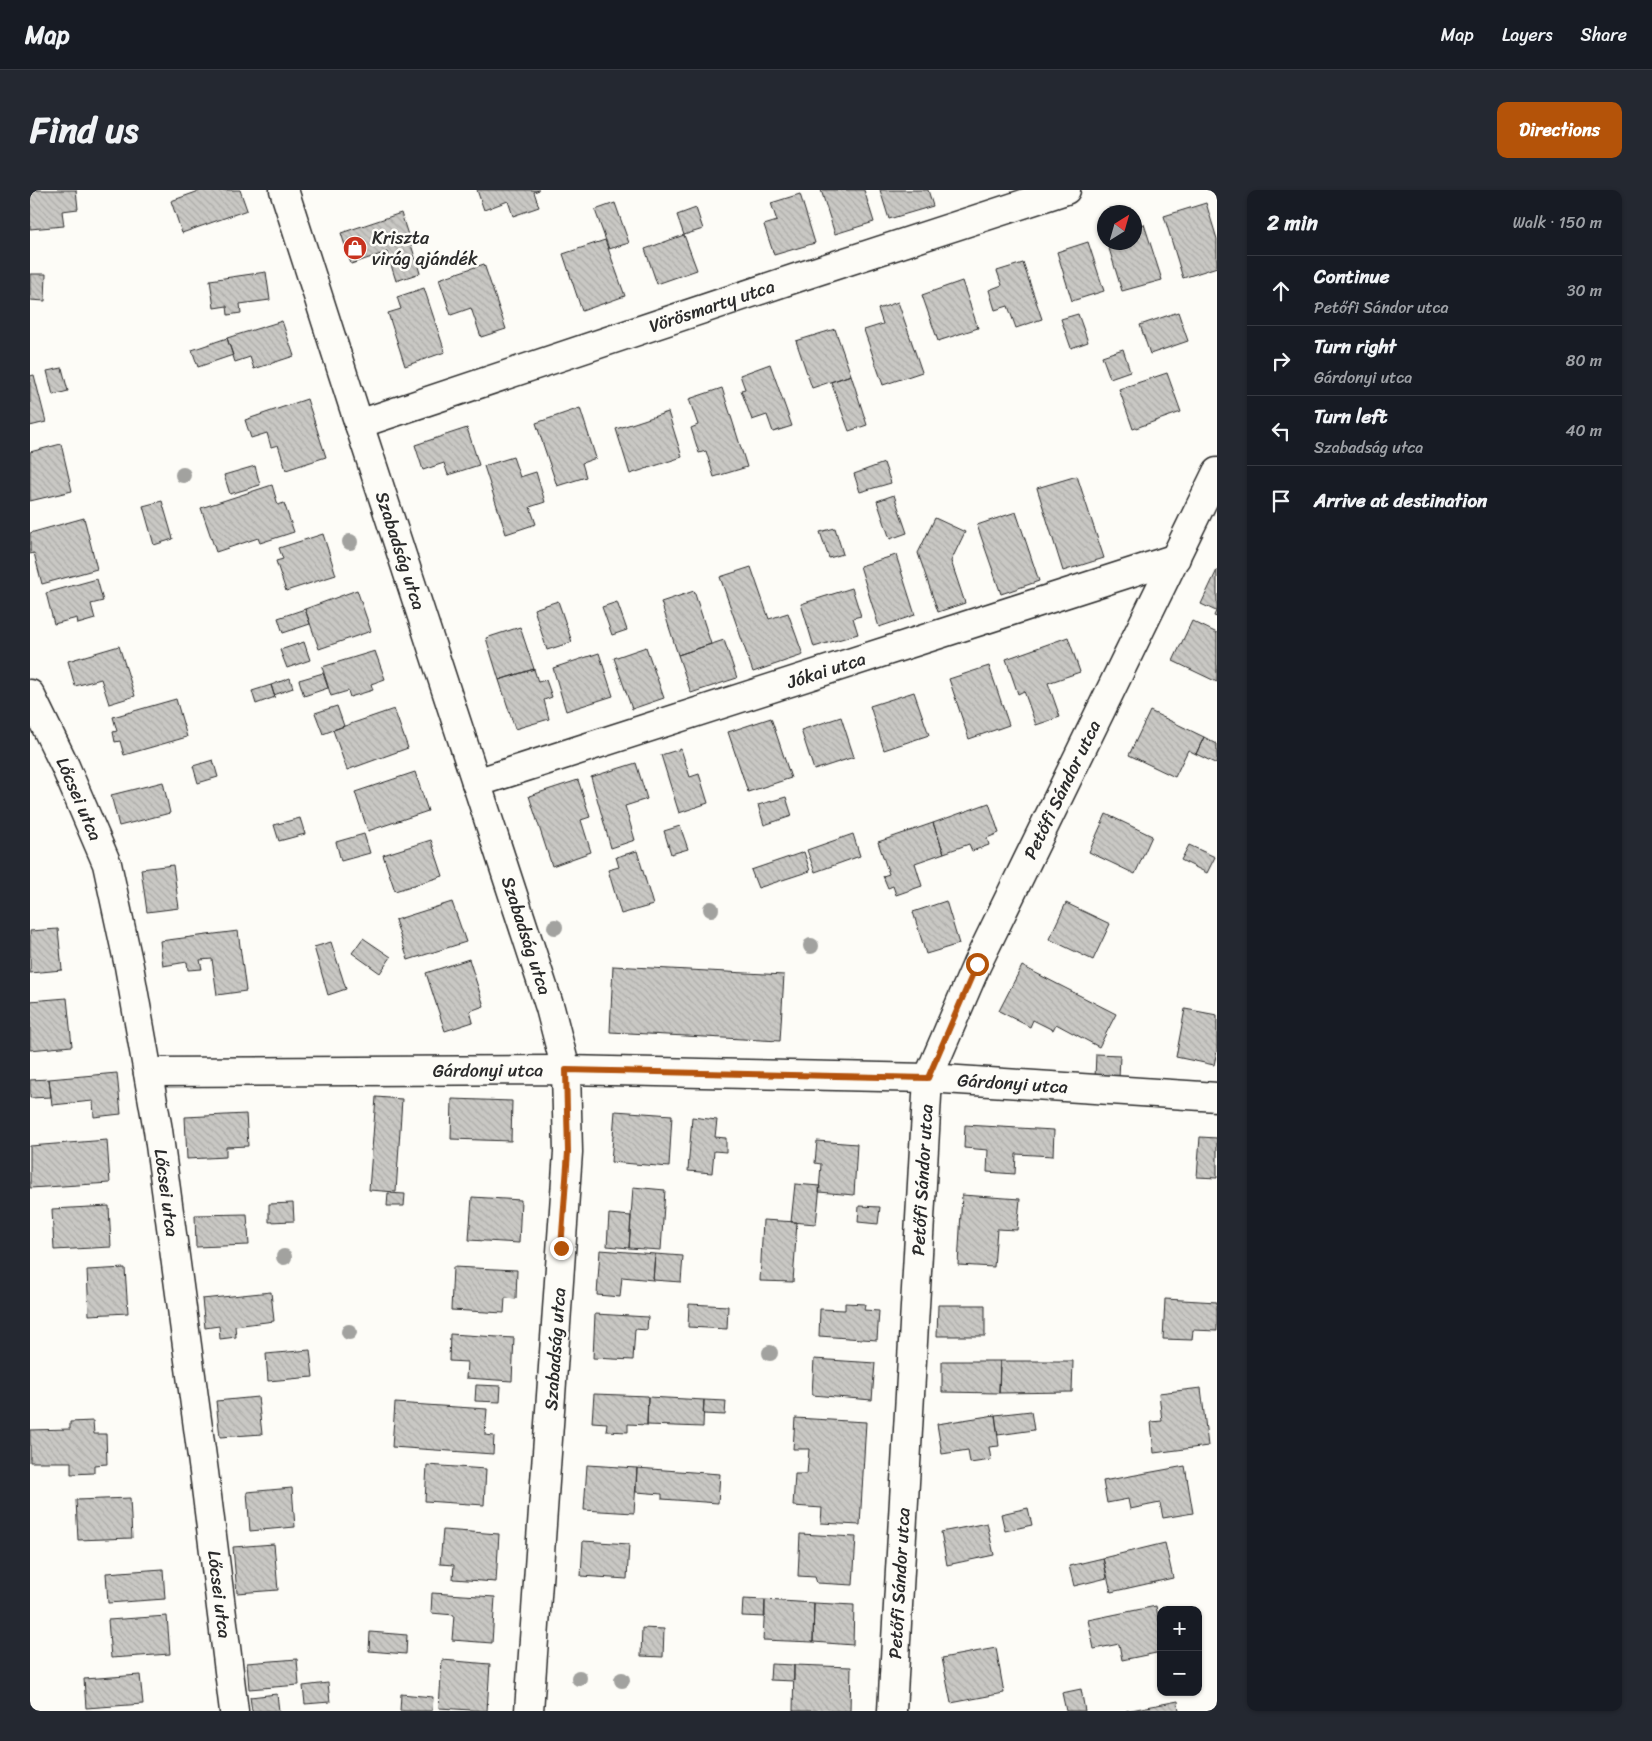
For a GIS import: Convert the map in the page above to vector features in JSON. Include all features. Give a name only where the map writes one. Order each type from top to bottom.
[{"type":"street","name":"Szabadság utca","points":[[284,190],[550,1008],[566,1070],[568,1152],[529,1711]]},
{"type":"street","name":"Vörösmarty utca","points":[[359,424],[1066,190]]},
{"type":"street","name":"Petőfi Sándor utca","points":[[892,1711],[928,1078],[977,964],[1217,472]]},
{"type":"street","name":"Jókai utca","points":[[476,782],[1176,558]]},
{"type":"street","name":"Lőcsei utca","points":[[30,694],[65,766],[107,864],[129,966],[158,1130],[234,1711]]},
{"type":"street","name":"Gárdonyi utca","points":[[148,1072],[566,1070],[928,1078],[1217,1097]]},
{"type":"building","points":[[30,190],[76,190],[78,209],[62,211],[64,226],[30,229]]},
{"type":"building","points":[[202,190],[240,190],[247,210],[182,233],[171,201]]},
{"type":"building","points":[[477,190],[539,190],[534,192],[539,207],[513,216],[508,201],[484,210]]},
{"type":"building","points":[[821,190],[864,190],[874,222],[835,234]]},
{"type":"building","points":[[880,190],[928,190],[933,206],[889,219]]},
{"type":"building","points":[[800,194],[815,243],[774,255],[764,225],[777,221],[771,203]]},
{"type":"building","points":[[615,203],[629,243],[609,249],[595,210]]},
{"type":"building","points":[[1206,203],[1217,239],[1217,267],[1183,278],[1164,216]]},
{"type":"building","points":[[696,208],[703,229],[684,235],[677,215]]},
{"type":"building","points":[[401,213],[420,273],[396,281],[387,252],[351,264],[341,233]]},
{"type":"building","points":[[1144,224],[1162,280],[1122,291],[1109,250],[1142,250],[1142,225]]},
{"type":"building","points":[[684,235],[697,270],[657,284],[645,249]]},
{"type":"building","points":[[605,240],[625,296],[582,311],[563,254]]},
{"type":"building","points":[[1088,242],[1104,291],[1072,301],[1057,252]]},
{"type":"building","points":[[1023,263],[1042,319],[1016,328],[1008,306],[995,310],[989,290],[1002,285],[997,271]]},
{"type":"building","points":[[484,264],[506,329],[481,337],[471,308],[451,315],[439,279]]},
{"type":"building","points":[[266,272],[270,300],[240,304],[241,313],[228,315],[227,306],[214,308],[210,280]]},
{"type":"building","points":[[30,274],[46,274],[45,301],[30,300]]},
{"type":"building","points":[[962,281],[978,328],[938,341],[922,295]]},
{"type":"building","points":[[424,288],[445,352],[405,366],[388,313],[401,309],[397,297]]},
{"type":"building","points":[[898,302],[922,372],[883,385],[864,330],[883,324],[878,309]]},
{"type":"building","points":[[1178,312],[1188,341],[1150,354],[1140,325]]},
{"type":"building","points":[[1078,314],[1088,342],[1071,348],[1061,319]]},
{"type":"building","points":[[282,321],[294,356],[254,369],[250,357],[235,362],[227,338]]},
{"type":"building","points":[[835,329],[851,375],[812,388],[796,341]]},
{"type":"building","points":[[227,338],[233,355],[198,367],[192,350]]},
{"type":"building","points":[[1123,349],[1130,371],[1110,378],[1102,356]]},
{"type":"building","points":[[770,364],[792,426],[773,432],[767,415],[752,420],[741,390],[745,389],[740,375]]},
{"type":"building","points":[[62,368],[68,391],[53,395],[47,371]]},
{"type":"building","points":[[1167,373],[1181,412],[1133,429],[1119,389]]},
{"type":"building","points":[[34,375],[46,422],[30,426],[30,376]]},
{"type":"building","points":[[851,375],[867,425],[849,431],[831,382]]},
{"type":"building","points":[[722,388],[747,467],[714,477],[706,451],[699,453],[691,428],[698,425],[689,399]]},
{"type":"building","points":[[307,399],[326,457],[286,470],[278,445],[271,447],[267,433],[251,438],[245,420]]},
{"type":"building","points":[[580,408],[596,458],[582,463],[586,477],[557,486],[536,423]]},
{"type":"building","points":[[668,412],[682,457],[630,474],[616,429]]},
{"type":"building","points":[[467,428],[479,465],[448,475],[444,463],[423,470],[415,445]]},
{"type":"building","points":[[61,444],[72,491],[30,501],[30,452]]},
{"type":"building","points":[[513,457],[520,477],[536,472],[545,502],[530,507],[536,524],[506,534],[484,466]]},
{"type":"building","points":[[884,463],[891,483],[860,492],[854,474]]},
{"type":"building","points":[[255,466],[260,485],[230,494],[224,475]]},
{"type":"building","points":[[1077,476],[1104,558],[1063,571],[1037,488]]},
{"type":"building","points":[[272,485],[278,505],[284,503],[294,532],[260,543],[258,538],[216,552],[201,508]]},
{"type":"building","points":[[894,495],[907,533],[890,539],[877,501]]},
{"type":"building","points":[[162,501],[173,539],[154,545],[143,506]]},
{"type":"building","points":[[1016,512],[1039,581],[1001,594],[977,525]]},
{"type":"building","points":[[84,518],[97,569],[42,584],[34,553],[30,554],[30,533]]},
{"type":"building","points":[[935,518],[965,532],[951,561],[965,603],[938,612],[918,553]]},
{"type":"building","points":[[835,528],[843,554],[829,558],[820,532]]},
{"type":"building","points":[[323,534],[336,575],[286,591],[276,561],[283,559],[279,548]]},
{"type":"building","points":[[896,555],[915,615],[879,627],[860,566]]},
{"type":"building","points":[[751,567],[769,619],[788,613],[803,655],[753,672],[720,577]]},
{"type":"building","points":[[1217,570],[1217,617],[1214,616],[1216,611],[1201,604]]},
{"type":"building","points":[[97,579],[103,601],[91,604],[95,619],[78,624],[77,618],[54,624],[46,593]]},
{"type":"building","points":[[852,588],[861,616],[853,618],[858,634],[814,647],[801,604]]},
{"type":"building","points":[[357,590],[371,631],[319,649],[305,609]]},
{"type":"building","points":[[694,591],[711,644],[678,655],[661,602]]},
{"type":"building","points":[[558,601],[572,642],[547,650],[534,609]]},
{"type":"building","points":[[617,602],[627,630],[612,635],[602,607]]},
{"type":"building","points":[[305,609],[310,624],[283,633],[278,618]]},
{"type":"building","points":[[1192,621],[1217,633],[1217,682],[1173,661]]},
{"type":"building","points":[[520,627],[534,669],[499,680],[486,638]]},
{"type":"building","points":[[1068,637],[1080,672],[1048,683],[1060,717],[1036,725],[1024,691],[1018,694],[1006,659]]},
{"type":"building","points":[[724,640],[737,678],[691,693],[678,655]]},
{"type":"building","points":[[304,642],[310,660],[287,668],[280,650]]},
{"type":"building","points":[[119,646],[135,696],[109,704],[101,679],[75,686],[68,661]]},
{"type":"building","points":[[646,647],[664,698],[632,709],[614,658]]},
{"type":"building","points":[[375,651],[385,679],[371,684],[373,690],[350,697],[348,691],[331,696],[322,667]]},
{"type":"building","points":[[599,653],[613,696],[566,711],[553,668]]},
{"type":"building","points":[[989,666],[1009,725],[969,739],[949,679]]},
{"type":"building","points":[[534,669],[538,682],[546,680],[552,697],[544,700],[549,719],[515,729],[499,680]]},
{"type":"building","points":[[323,673],[328,688],[304,696],[299,680]]},
{"type":"building","points":[[290,678],[293,688],[274,695],[271,685]]},
{"type":"building","points":[[271,685],[275,697],[256,704],[252,691]]},
{"type":"building","points":[[914,692],[929,735],[884,750],[870,706]]},
{"type":"building","points":[[176,699],[187,737],[124,755],[120,741],[115,742],[113,732],[117,731],[113,717]]},
{"type":"building","points":[[337,706],[344,726],[323,734],[315,713]]},
{"type":"building","points":[[394,709],[408,748],[347,770],[333,730]]},
{"type":"building","points":[[1150,711],[1204,737],[1196,754],[1188,750],[1175,777],[1129,755]]},
{"type":"building","points":[[841,717],[854,757],[814,770],[801,730]]},
{"type":"building","points":[[771,718],[791,778],[748,792],[728,732]]},
{"type":"building","points":[[1204,737],[1217,744],[1217,764],[1196,754]]},
{"type":"building","points":[[681,749],[690,777],[699,774],[708,803],[679,813],[661,755]]},
{"type":"building","points":[[213,760],[218,777],[198,783],[193,766]]},
{"type":"building","points":[[636,763],[647,799],[625,806],[635,840],[611,848],[591,777]]},
{"type":"building","points":[[415,772],[428,811],[368,831],[355,792]]},
{"type":"building","points":[[578,780],[590,817],[581,820],[591,852],[552,866],[529,796]]},
{"type":"building","points":[[163,782],[170,813],[119,826],[111,795]]},
{"type":"building","points":[[786,797],[792,816],[764,825],[758,805]]},
{"type":"building","points":[[989,803],[999,833],[987,838],[989,845],[972,851],[969,844],[944,853],[933,823]]},
{"type":"building","points":[[1106,814],[1152,836],[1135,874],[1089,852]]},
{"type":"building","points":[[300,818],[305,834],[279,841],[274,825]]},
{"type":"building","points":[[933,823],[944,853],[915,863],[922,886],[896,895],[893,886],[888,888],[883,876],[889,874],[878,842]]},
{"type":"building","points":[[680,826],[688,849],[671,854],[664,831]]},
{"type":"building","points":[[364,834],[370,853],[341,861],[336,842]]},
{"type":"building","points":[[853,834],[860,856],[815,872],[807,850]]},
{"type":"building","points":[[431,840],[443,876],[395,891],[383,855]]},
{"type":"building","points":[[1189,845],[1215,857],[1207,873],[1181,860]]},
{"type":"building","points":[[637,851],[653,905],[621,914],[608,870],[619,867],[616,857]]},
{"type":"building","points":[[804,852],[810,871],[758,888],[751,870]]},
{"type":"building","points":[[173,865],[179,908],[147,912],[141,869]]},
{"type":"building","points":[[946,901],[959,944],[926,954],[913,912]]},
{"type":"building","points":[[452,902],[466,942],[408,960],[395,920]]},
{"type":"building","points":[[1066,903],[1110,924],[1093,960],[1049,939]]},
{"type":"building","points":[[58,929],[62,970],[30,973],[30,931]]},
{"type":"building","points":[[238,931],[246,991],[217,995],[212,959],[200,960],[202,969],[188,970],[187,962],[163,966],[160,941]]},
{"type":"building","points":[[363,938],[391,957],[380,973],[352,953]]},
{"type":"building","points":[[331,942],[346,989],[328,995],[314,947]]},
{"type":"building","points":[[469,959],[484,1006],[470,1011],[473,1022],[445,1031],[426,973]]},
{"type":"building","points":[[613,966],[784,975],[780,1041],[610,1032]]},
{"type":"building","points":[[1022,966],[1116,1014],[1099,1047],[1056,1024],[1053,1030],[1033,1020],[1030,1027],[999,1011]]},
{"type":"building","points":[[67,998],[72,1046],[30,1050],[30,1001]]},
{"type":"building","points":[[1185,1009],[1217,1015],[1217,1051],[1214,1065],[1176,1057]]},
{"type":"building","points":[[1096,1054],[1120,1055],[1119,1079],[1095,1078]]},
{"type":"building","points":[[117,1073],[121,1114],[94,1117],[93,1101],[52,1105],[49,1079]]},
{"type":"building","points":[[49,1079],[51,1097],[30,1098],[30,1080]]},
{"type":"building","points":[[376,1097],[402,1099],[396,1192],[369,1190]]},
{"type":"building","points":[[452,1099],[512,1101],[511,1141],[451,1139]]},
{"type":"building","points":[[615,1111],[672,1115],[669,1167],[611,1162]]},
{"type":"building","points":[[246,1114],[248,1146],[226,1147],[226,1157],[187,1159],[185,1117]]},
{"type":"building","points":[[692,1117],[717,1120],[715,1137],[726,1138],[726,1152],[714,1151],[712,1173],[688,1171]]},
{"type":"building","points":[[965,1125],[1054,1130],[1053,1156],[1016,1154],[1015,1174],[987,1172],[988,1150],[964,1148]]},
{"type":"building","points":[[1200,1137],[1217,1138],[1217,1178],[1197,1177]]},
{"type":"building","points":[[107,1140],[110,1183],[30,1188],[30,1146]]},
{"type":"building","points":[[817,1141],[857,1144],[854,1195],[819,1192],[821,1164],[815,1163]]},
{"type":"building","points":[[795,1184],[820,1186],[816,1224],[791,1222]]},
{"type":"building","points":[[633,1187],[665,1190],[661,1250],[629,1248]]},
{"type":"building","points":[[388,1193],[405,1194],[404,1206],[387,1206]]},
{"type":"building","points":[[962,1195],[1020,1199],[1017,1230],[997,1229],[994,1267],[958,1265]]},
{"type":"building","points":[[472,1197],[521,1200],[519,1243],[469,1240]]},
{"type":"building","points":[[293,1203],[294,1221],[269,1222],[269,1204]]},
{"type":"building","points":[[109,1206],[111,1247],[54,1250],[52,1209]]},
{"type":"building","points":[[859,1206],[880,1207],[878,1224],[858,1222]]},
{"type":"building","points":[[247,1214],[249,1245],[196,1247],[195,1215]]},
{"type":"building","points":[[609,1214],[631,1216],[629,1248],[607,1246]]},
{"type":"building","points":[[763,1220],[797,1222],[793,1282],[760,1281]]},
{"type":"building","points":[[600,1250],[655,1254],[653,1280],[622,1277],[620,1297],[597,1295]]},
{"type":"building","points":[[655,1254],[683,1256],[681,1282],[653,1280]]},
{"type":"building","points":[[453,1267],[517,1270],[516,1299],[505,1298],[504,1313],[451,1310]]},
{"type":"building","points":[[125,1268],[128,1313],[89,1315],[87,1270]]},
{"type":"building","points":[[271,1292],[274,1321],[235,1326],[236,1337],[220,1339],[219,1326],[205,1328],[202,1299]]},
{"type":"building","points":[[1165,1299],[1217,1302],[1217,1331],[1193,1330],[1192,1340],[1163,1339]]},
{"type":"building","points":[[845,1303],[865,1304],[864,1310],[879,1311],[877,1340],[819,1336],[820,1309],[845,1310]]},
{"type":"building","points":[[689,1304],[728,1306],[727,1329],[688,1327]]},
{"type":"building","points":[[938,1305],[985,1305],[985,1336],[937,1336]]},
{"type":"building","points":[[595,1314],[648,1317],[647,1330],[635,1329],[633,1360],[593,1358]]},
{"type":"building","points":[[450,1334],[514,1338],[512,1381],[466,1378],[467,1362],[449,1361]]},
{"type":"building","points":[[310,1350],[313,1377],[268,1381],[266,1354]]},
{"type":"building","points":[[814,1359],[875,1363],[872,1400],[812,1395]]},
{"type":"building","points":[[942,1361],[1000,1361],[999,1393],[942,1392]]},
{"type":"building","points":[[1000,1361],[1073,1361],[1072,1392],[999,1393]]},
{"type":"building","points":[[476,1385],[501,1386],[500,1402],[475,1401]]},
{"type":"building","points":[[1201,1388],[1208,1446],[1154,1453],[1151,1422],[1162,1421],[1159,1393]]},
{"type":"building","points":[[594,1394],[648,1396],[647,1425],[628,1424],[628,1432],[606,1431],[607,1423],[592,1422]]},
{"type":"building","points":[[258,1397],[262,1434],[220,1437],[216,1401]]},
{"type":"building","points":[[648,1397],[704,1400],[703,1427],[647,1425]]},
{"type":"building","points":[[704,1400],[726,1401],[725,1415],[703,1414]]},
{"type":"building","points":[[395,1403],[487,1409],[485,1435],[494,1436],[493,1454],[392,1447]]},
{"type":"building","points":[[1031,1411],[1034,1430],[998,1435],[995,1415]]},
{"type":"building","points":[[995,1415],[999,1446],[989,1447],[991,1460],[970,1463],[968,1450],[942,1454],[937,1424]]},
{"type":"building","points":[[795,1418],[866,1422],[860,1525],[821,1523],[822,1508],[793,1506],[795,1474],[807,1474],[809,1449],[793,1449]]},
{"type":"building","points":[[93,1421],[94,1434],[106,1434],[107,1464],[94,1465],[94,1473],[71,1474],[71,1462],[30,1462],[30,1430],[70,1429],[70,1422]]},
{"type":"building","points":[[427,1465],[486,1469],[484,1505],[425,1501]]},
{"type":"building","points":[[587,1465],[637,1468],[634,1513],[584,1510]]},
{"type":"building","points":[[1185,1466],[1193,1513],[1163,1518],[1160,1503],[1130,1509],[1128,1499],[1107,1503],[1103,1481]]},
{"type":"building","points":[[637,1468],[720,1474],[718,1503],[662,1499],[662,1494],[636,1492]]},
{"type":"building","points":[[292,1488],[295,1527],[250,1531],[247,1492]]},
{"type":"building","points":[[130,1498],[132,1538],[78,1540],[76,1500]]},
{"type":"building","points":[[1028,1508],[1032,1525],[1005,1531],[1001,1514]]},
{"type":"building","points":[[987,1523],[994,1555],[947,1565],[941,1532]]},
{"type":"building","points":[[443,1530],[499,1534],[496,1582],[453,1579],[454,1565],[440,1564]]},
{"type":"building","points":[[800,1534],[856,1537],[853,1585],[817,1583],[815,1577],[798,1576]]},
{"type":"building","points":[[583,1541],[629,1544],[627,1579],[581,1576]]},
{"type":"building","points":[[1165,1543],[1173,1578],[1111,1592],[1103,1558]]},
{"type":"building","points":[[274,1544],[278,1590],[237,1593],[233,1547]]},
{"type":"building","points":[[1103,1558],[1107,1578],[1074,1586],[1069,1566]]},
{"type":"building","points":[[163,1569],[165,1599],[108,1603],[106,1573]]},
{"type":"building","points":[[432,1593],[495,1597],[492,1643],[452,1640],[454,1615],[431,1613]]},
{"type":"building","points":[[743,1599],[765,1600],[765,1617],[742,1616]]},
{"type":"building","points":[[765,1600],[814,1603],[813,1642],[763,1640]]},
{"type":"building","points":[[814,1603],[854,1605],[853,1645],[813,1642]]},
{"type":"building","points":[[1156,1606],[1157,1653],[1122,1660],[1119,1644],[1094,1649],[1088,1620]]},
{"type":"building","points":[[167,1616],[170,1654],[111,1658],[108,1620]]},
{"type":"building","points":[[642,1628],[664,1629],[663,1657],[641,1656]]},
{"type":"building","points":[[370,1632],[407,1635],[406,1654],[369,1651]]},
{"type":"building","points":[[996,1648],[1004,1693],[951,1703],[942,1658]]},
{"type":"building","points":[[297,1659],[299,1685],[249,1689],[247,1663]]},
{"type":"building","points":[[442,1660],[490,1664],[487,1711],[439,1708]]},
{"type":"building","points":[[771,1664],[794,1665],[794,1681],[770,1680]]},
{"type":"building","points":[[794,1665],[851,1667],[850,1711],[793,1711]]},
{"type":"building","points":[[140,1675],[143,1704],[86,1708],[84,1679]]},
{"type":"building","points":[[328,1683],[330,1702],[305,1704],[303,1686]]},
{"type":"building","points":[[1081,1689],[1085,1711],[1066,1711],[1062,1693]]},
{"type":"building","points":[[277,1694],[279,1711],[252,1711],[250,1697]]},
{"type":"building","points":[[401,1694],[433,1697],[432,1711],[400,1711]]},
{"type":"building","points":[[1178,1701],[1179,1711],[1126,1711]]},
{"type":"place","name":"Kriszta virág ajándék","points":[[355,248]]},
{"type":"route","points":[[561,1248],[568,1152],[566,1070],[928,1078],[977,964]]}]
